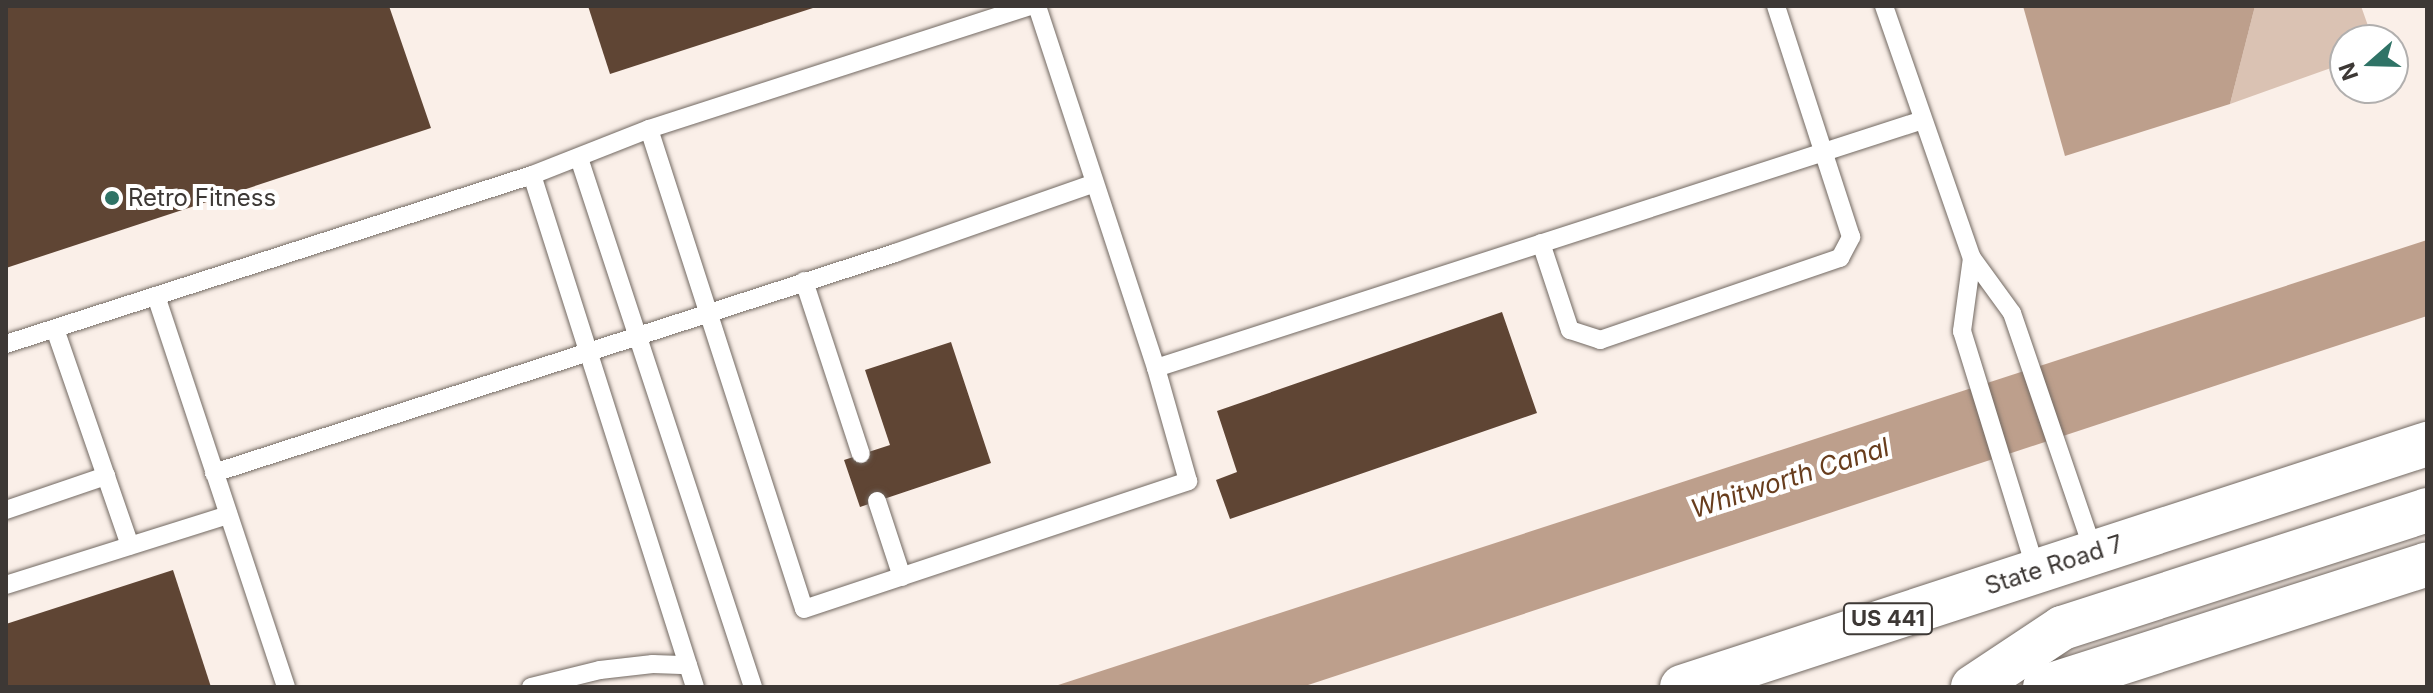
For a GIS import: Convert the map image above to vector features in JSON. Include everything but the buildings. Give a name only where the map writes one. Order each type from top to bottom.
[{"type":"main road","name":"State Road 7","points":[[1682,687],[2427,444]]},
{"type":"main road","points":[[1973,687],[2062,628],[2427,510]]},
{"type":"main road","points":[[2045,687],[2427,564]]},
{"type":"lane","points":[[6,344],[532,175],[649,129],[1029,6]]},
{"type":"lane","points":[[649,129],[804,609],[1188,481],[1156,368],[1092,184],[1037,6]]},
{"type":"lane","points":[[1541,243],[1570,330],[1600,340],[1840,258],[1851,237],[1826,152],[1776,6]]},
{"type":"lane","points":[[1884,6],[1972,258],[2012,313],[2094,552]]},
{"type":"lane","points":[[1156,368],[1923,120]]},
{"type":"lane","points":[[579,158],[753,687]]},
{"type":"lane","points":[[532,175],[695,687]]},
{"type":"lane","points":[[214,473],[707,314],[1092,184]]},
{"type":"lane","points":[[1972,258],[1962,331],[2036,570]]},
{"type":"lane","points":[[804,281],[861,454]]},
{"type":"lane","points":[[156,296],[286,687]]},
{"type":"lane","points":[[55,329],[130,545]]},
{"type":"lane","points":[[6,510],[106,476]]},
{"type":"lane","points":[[877,501],[902,577]]},
{"type":"lane","points":[[6,585],[228,515]]},
{"type":"lane","points":[[531,687],[600,670],[653,664],[688,665]]},
{"type":"shaded area","points":[[2255,6],[2361,6],[2367,24],[2329,24],[2329,69],[2230,104]]},
{"type":"water","points":[[2023,6],[2255,6],[2230,104],[2065,156]]},
{"type":"water","name":"Whitworth Canal","points":[[2427,240],[2427,316],[1302,687],[1052,687]]},
{"type":"place","name":"Retro Fitness","points":[[112,198]]}]
